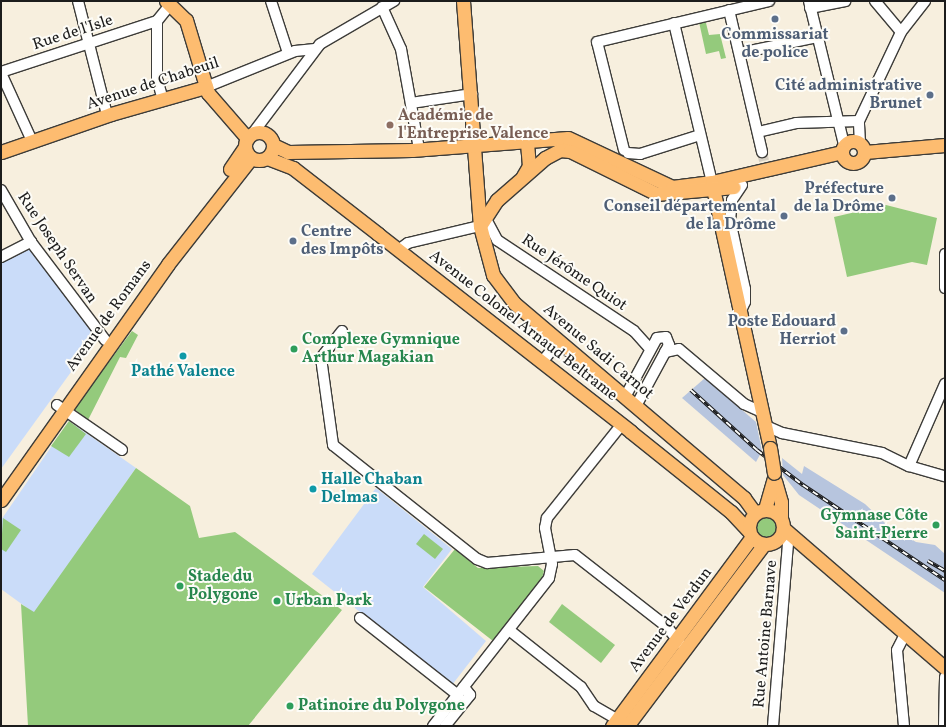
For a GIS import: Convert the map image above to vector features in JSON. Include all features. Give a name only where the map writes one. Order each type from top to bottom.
[{"type":"main road","name":"Avenue Sadi Carnot","points":[[463,1],[479,183],[488,264],[502,290],[559,341],[760,511]]},
{"type":"main road","points":[[168,3],[186,20],[206,87],[248,140],[267,158],[273,145]]},
{"type":"main road","name":"Avenue de Chabeuil","points":[[1,152],[107,115],[206,87]]},
{"type":"main road","name":"Avenue Sadi Carnot","points":[[473,110],[485,136],[503,143]]},
{"type":"main road","points":[[248,140],[265,133],[273,145],[288,152],[476,147],[527,141],[574,140],[658,183],[672,187],[696,184],[713,187],[764,161],[843,152],[857,162],[862,146]]},
{"type":"main road","name":"Avenue de Romans","points":[[1,486],[198,225],[248,140]]},
{"type":"main road","name":"Avenue de Romans","points":[[1,500],[104,340],[248,140]]},
{"type":"main road","points":[[522,177],[529,166],[527,141]]},
{"type":"main road","points":[[483,223],[497,200],[522,177],[545,158],[564,149],[657,194],[742,185],[843,152],[850,141],[862,146],[898,149],[941,147]]},
{"type":"main road","points":[[288,152],[293,168]]},
{"type":"main road","name":"Avenue Colonel Arnaud Beltrame","points":[[267,158],[293,168],[622,424],[731,512],[750,534],[814,558]]},
{"type":"main road","name":"Avenue Sadi Carnot","points":[[479,183],[486,198],[497,200]]},
{"type":"main road","points":[[713,187],[762,412],[774,477],[781,502],[782,523]]},
{"type":"main road","name":"Avenue de Verdun","points":[[621,723],[679,639],[691,618],[750,534],[774,477]]},
{"type":"main road","points":[[731,512],[760,511],[782,523],[814,558],[945,668]]},
{"type":"main road","name":"Avenue de Verdun","points":[[621,723],[670,672],[776,543],[782,523]]},
{"type":"street","points":[[78,1],[107,115]]},
{"type":"street","points":[[271,1],[292,52]]},
{"type":"street","points":[[315,50],[392,1]]},
{"type":"street","points":[[700,135],[640,154],[626,151],[597,42],[769,1]]},
{"type":"street","points":[[843,152],[840,121],[810,4],[845,1]]},
{"type":"street","points":[[875,1],[901,32]]},
{"type":"street","points":[[862,146],[860,121],[901,32],[925,1]]},
{"type":"street","points":[[163,100],[157,79],[157,20],[168,3]]},
{"type":"street","points":[[382,7],[400,49],[419,149]]},
{"type":"street","points":[[730,10],[764,161]]},
{"type":"street","name":"Rue de l'Isle","points":[[1,72],[157,20]]},
{"type":"street","points":[[674,23],[713,187]]},
{"type":"street","points":[[740,53],[818,36]]},
{"type":"street","name":"Avenue de Chabeuil","points":[[206,87],[292,52],[315,50]]},
{"type":"street","name":"Avenue de Romans","points":[[248,140],[315,50]]},
{"type":"street","points":[[1,72],[32,141]]},
{"type":"street","points":[[411,103],[472,94]]},
{"type":"street","points":[[758,132],[796,123],[860,121]]},
{"type":"street","points":[[696,184],[704,172],[705,154]]},
{"type":"street","points":[[740,313],[745,302],[745,289],[730,220],[732,200],[742,185]]},
{"type":"street","name":"Rue Joseph Servan","points":[[1,190],[31,242],[104,340]]},
{"type":"street","points":[[398,250],[408,243],[483,223]]},
{"type":"street","name":"Rue Jérôme Quiot","points":[[483,223],[497,240],[634,331],[650,349]]},
{"type":"street","points":[[1,257],[31,242]]},
{"type":"street","points":[[945,254],[945,288]]},
{"type":"street","points":[[342,331],[321,358],[333,445],[477,559],[487,563],[575,555],[667,627],[679,639],[682,650],[670,672]]},
{"type":"street","points":[[625,397],[657,338],[666,338],[667,349],[636,406]]},
{"type":"street","points":[[542,362],[559,341]]},
{"type":"street","points":[[667,349],[679,349],[744,404],[762,412]]},
{"type":"street","points":[[909,466],[945,384]]},
{"type":"street","points":[[60,407],[122,450]]},
{"type":"street","points":[[433,726],[549,578],[551,556],[545,528],[547,518],[622,424]]},
{"type":"street","points":[[764,425],[782,433],[882,453],[909,466],[945,476]]},
{"type":"street","points":[[768,441],[782,433]]},
{"type":"street","name":"Rue Antoine Barnave","points":[[773,726],[776,543]]},
{"type":"street","points":[[360,618],[461,691],[470,695],[446,726]]},
{"type":"street","points":[[667,627],[682,625],[691,618]]},
{"type":"street","points":[[509,630],[584,692],[590,702],[621,723]]},
{"type":"street","points":[[904,726],[896,650],[905,634]]},
{"type":"street","points":[[944,726],[942,680],[945,677]]},
{"type":"shaded area","points":[[30,245],[97,336],[1,469],[1,259]]},
{"type":"shaded area","points":[[705,378],[756,422],[762,451],[756,462],[682,398]]},
{"type":"shaded area","points":[[69,421],[136,468],[34,613],[1,589],[1,520]]},
{"type":"shaded area","points":[[782,458],[802,474],[804,466],[865,504],[886,524],[916,542],[935,545],[945,554],[945,593],[799,495],[783,475]]},
{"type":"shaded area","points":[[376,488],[452,549],[423,587],[486,641],[452,685],[312,574]]},
{"type":"green space","points":[[699,22],[706,23],[709,35],[720,34],[726,58],[721,59],[719,51],[706,54]]},
{"type":"green space","points":[[886,205],[937,218],[927,265],[912,262],[847,277],[834,217]]},
{"type":"green space","points":[[132,331],[138,335],[126,358],[120,357],[88,420],[74,409]]},
{"type":"green space","points":[[69,421],[86,434],[69,457],[51,446]]},
{"type":"green space","name":"Stade du Polygone","points":[[136,468],[190,506],[199,538],[235,532],[342,610],[248,726],[28,726],[21,604],[34,612]]},
{"type":"green space","points":[[766,515],[771,516],[777,522],[777,532],[771,538],[766,539],[761,538],[755,532],[754,527],[755,522],[761,516]]},
{"type":"green space","points":[[3,518],[21,530],[6,552],[1,549]]},
{"type":"green space","points":[[424,534],[443,549],[435,559],[416,544]]},
{"type":"green space","points":[[455,549],[478,568],[538,566],[544,571],[541,582],[493,641],[424,587]]},
{"type":"green space","points":[[562,604],[615,645],[601,663],[549,622]]},
{"type":"tunnel","points":[[762,152],[764,161]]},
{"type":"railway","points":[[691,390],[757,450],[803,485],[945,580]]},
{"type":"railway","points":[[928,561],[945,571]]},
{"type":"place","name":"Commissariat de police","points":[[775,19]]},
{"type":"place","name":"Cité administrative Brunet","points":[[930,95]]},
{"type":"place","name":"Académie de l'Entreprise Valence","points":[[390,125]]},
{"type":"place","name":"Préfecture de la Drôme","points":[[892,198]]},
{"type":"place","name":"Conseil départemental de la Drôme","points":[[784,216]]},
{"type":"place","name":"Centre des Impôts","points":[[293,241]]},
{"type":"place","name":"Poste Edouard Herriot","points":[[844,331]]},
{"type":"place","name":"Complexe Gymnique Arthur Magakian","points":[[294,349]]},
{"type":"place","name":"Pathé Valence","points":[[183,356]]},
{"type":"place","name":"Halle Chaban Delmas","points":[[313,489]]},
{"type":"place","name":"Gymnase Côte Saint-Pierre","points":[[936,525]]},
{"type":"place","name":"Stade du Polygone","points":[[180,586]]},
{"type":"place","name":"Urban Park","points":[[277,601]]},
{"type":"place","name":"Patinoire du Polygone","points":[[290,706]]}]
